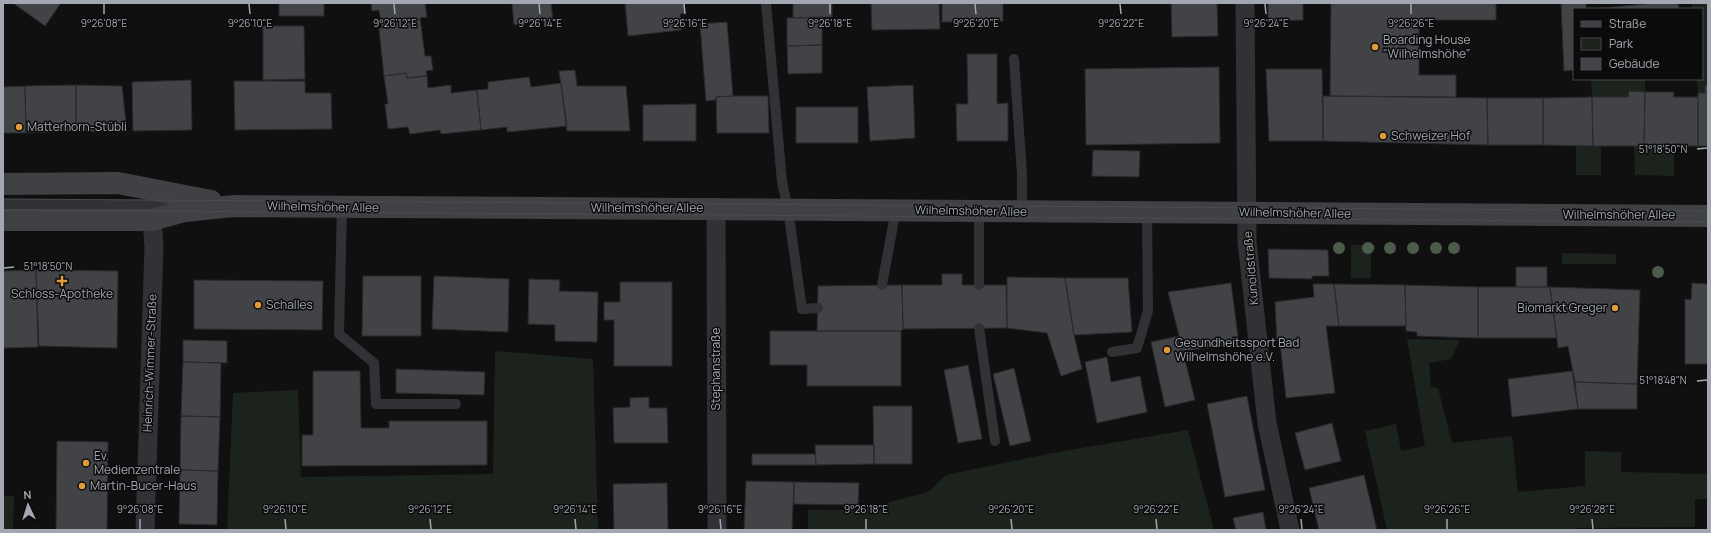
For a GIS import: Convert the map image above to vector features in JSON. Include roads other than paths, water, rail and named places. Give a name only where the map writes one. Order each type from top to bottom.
[{"type":"main road","name":"Wilhelmshöher Allee","points":[[3,184],[118,183],[234,206]]},
{"type":"main road","name":"Wilhelmshöher Allee","points":[[3,220],[152,220],[185,211],[234,206],[896,209],[980,211],[1708,216]]},
{"type":"street","name":"Kunoldstraße","points":[[1245,3],[1248,242],[1267,423],[1290,530]]},
{"type":"street","name":"Stephanstraße","points":[[716,209],[717,530]]},
{"type":"street","name":"Heinrich-Wimmer-Straße","points":[[145,530],[154,247],[152,220]]},
{"type":"lane","points":[[766,3],[782,182],[788,209],[802,309],[818,308]]},
{"type":"lane","points":[[1014,59],[1022,174],[1022,211]]},
{"type":"lane","points":[[3,204],[234,206]]},
{"type":"lane","points":[[342,207],[338,334],[374,363],[376,404],[456,404]]},
{"type":"lane","points":[[882,285],[896,209]]},
{"type":"lane","points":[[979,285],[980,211]]},
{"type":"lane","points":[[1112,352],[1136,348],[1148,311],[1147,212]]},
{"type":"lane","points":[[979,328],[995,441]]},
{"type":"tram line","points":[[3,199],[1708,211]]},
{"type":"tram line","points":[[3,210],[1708,222]]},
{"type":"place","name":"Boarding House \"Wilhelmshöhe\"","points":[[1375,47]]},
{"type":"place","name":"Matterhorn-Stübli","points":[[19,127]]},
{"type":"place","name":"Schweizer Hof","points":[[1383,136]]},
{"type":"place","name":"Schloss-Apotheke","points":[[62,281]]},
{"type":"place","name":"Schalles","points":[[258,305]]},
{"type":"place","name":"Biomarkt Greger","points":[[1615,308]]},
{"type":"place","name":"Gesundheitssport Bad Wilhelmshöhe e.V.","points":[[1167,350]]},
{"type":"place","name":"Ev. Medienzentrale","points":[[86,463]]},
{"type":"place","name":"Martin-Bucer-Haus","points":[[82,486]]}]
